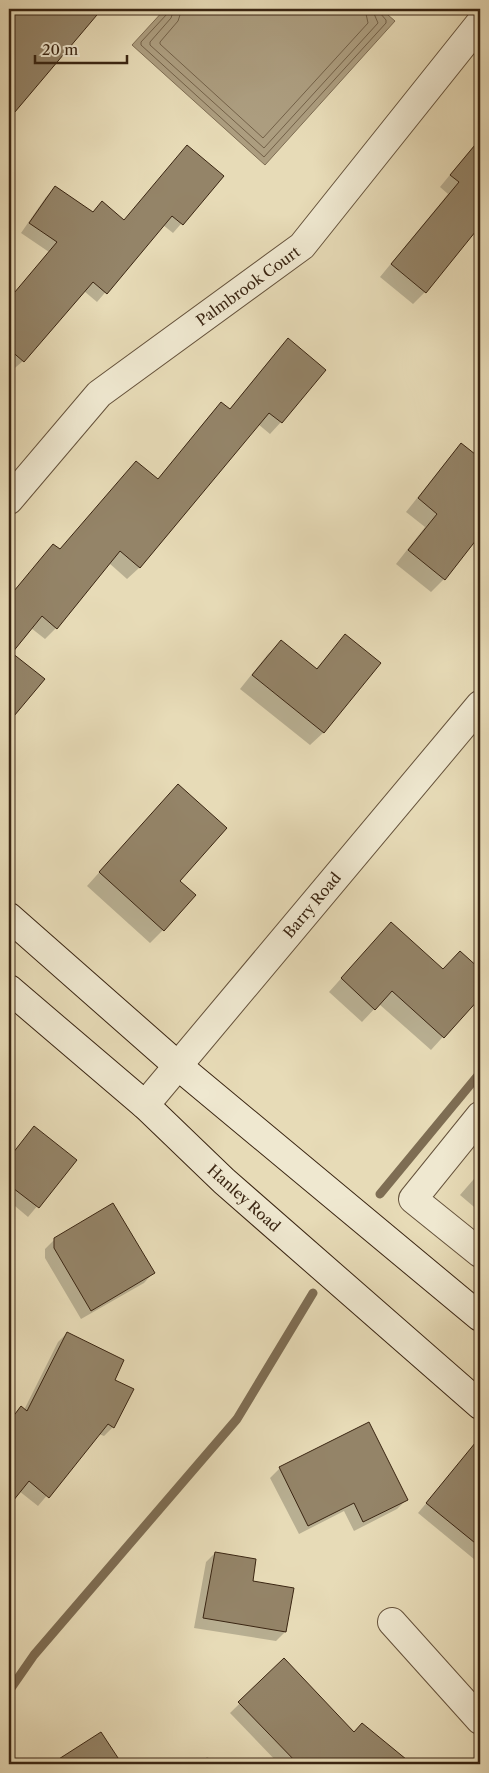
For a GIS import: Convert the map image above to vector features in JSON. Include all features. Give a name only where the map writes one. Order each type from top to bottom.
[{"type":"street","name":"Palmbrook Court","points":[[9,500],[99,394],[302,246],[480,23]]},
{"type":"street","name":"Barry Road","points":[[145,1105],[480,705]]},
{"type":"street","points":[[9,917],[177,1065],[480,1317]]},
{"type":"street","name":"Hanley Road","points":[[9,989],[145,1105],[224,1181],[480,1405]]},
{"type":"street","points":[[480,1116],[413,1199],[480,1253]]},
{"type":"street","points":[[392,1622],[480,1720]]},
{"type":"water","points":[[165,9],[381,9],[395,21],[265,165],[132,45]]},
{"type":"building","points":[[9,9],[102,9],[9,119]]},
{"type":"building","points":[[480,139],[480,226],[426,293],[391,264],[459,182],[450,175]]},
{"type":"building","points":[[187,145],[224,176],[183,225],[172,216],[107,294],[93,282],[24,362],[9,349],[9,299],[57,242],[29,223],[55,186],[93,212],[102,201],[124,220]]},
{"type":"building","points":[[288,338],[326,370],[282,423],[269,413],[140,568],[120,551],[57,629],[42,616],[12,653],[45,679],[9,722],[9,597],[53,544],[60,549],[136,461],[158,479],[221,402],[230,409]]},
{"type":"building","points":[[461,443],[480,458],[480,535],[445,580],[408,550],[437,514],[418,498]]},
{"type":"building","points":[[345,634],[381,663],[324,733],[252,675],[281,640],[317,669]]},
{"type":"building","points":[[178,784],[227,828],[180,881],[196,895],[164,931],[99,872]]},
{"type":"building","points":[[391,922],[443,969],[460,951],[480,969],[480,998],[444,1038],[392,991],[375,1010],[341,978]]},
{"type":"building","points":[[34,1126],[77,1160],[39,1208],[9,1185],[9,1158]]},
{"type":"building","points":[[113,1203],[155,1273],[91,1311],[54,1248],[54,1238]]},
{"type":"building","points":[[67,1332],[124,1360],[115,1380],[134,1389],[114,1428],[108,1424],[49,1498],[29,1481],[9,1506],[9,1422],[21,1406],[27,1411]]},
{"type":"building","points":[[369,1422],[408,1500],[363,1522],[354,1503],[308,1526],[279,1467]]},
{"type":"building","points":[[480,1437],[480,1547],[426,1503]]},
{"type":"building","points":[[215,1552],[256,1559],[253,1581],[294,1588],[286,1632],[203,1618]]},
{"type":"building","points":[[284,1658],[354,1732],[362,1723],[412,1764],[298,1764],[238,1702]]},
{"type":"building","points":[[101,1732],[122,1764],[51,1764]]},
{"type":"waterway","points":[[380,1194],[480,1073]]},
{"type":"waterway","points":[[9,1691],[34,1655],[237,1419],[313,1293]]}]
